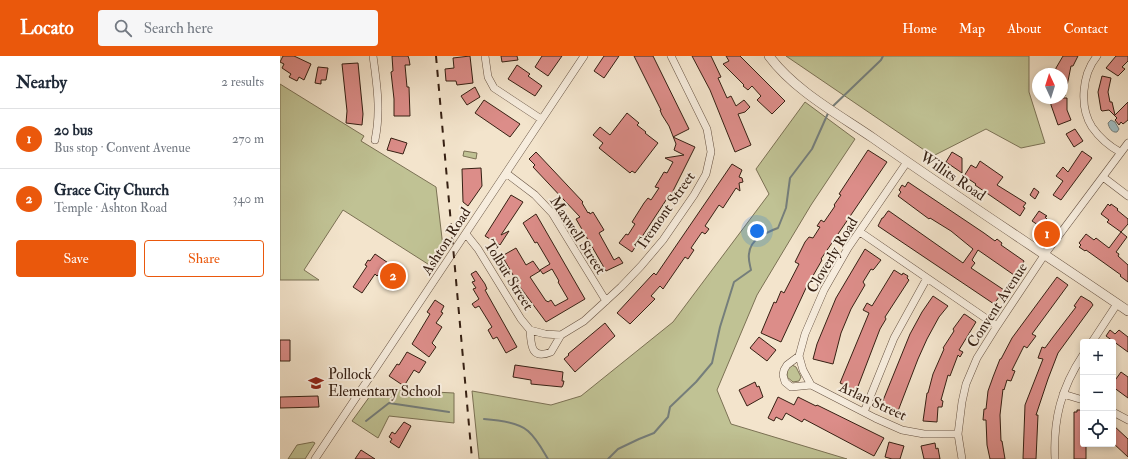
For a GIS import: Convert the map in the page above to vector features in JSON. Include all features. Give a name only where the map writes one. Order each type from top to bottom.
[{"type":"street","points":[[373,56],[379,114],[375,140]]},
{"type":"street","points":[[486,56],[488,77],[494,88],[541,119]]},
{"type":"street","name":"Ashton Road","points":[[316,459],[584,56]]},
{"type":"street","name":"Tremont Street","points":[[606,301],[642,266],[662,240],[702,182],[710,162],[711,144],[707,129],[671,56]]},
{"type":"street","name":"Willits Road","points":[[769,56],[787,77],[836,113],[1128,311]]},
{"type":"street","points":[[1097,56],[1092,62],[1085,78],[1084,95],[1086,112],[1092,127],[1108,144],[1120,152]]},
{"type":"street","name":"Convent Avenue","points":[[962,459],[958,434],[962,402],[971,371],[997,326],[1045,254],[1128,142]]},
{"type":"street","name":"Cloverly Road","points":[[799,356],[805,334],[824,290],[841,260],[907,162]]},
{"type":"street","name":"Maxwell Street","points":[[506,173],[535,194],[552,213],[606,301]]},
{"type":"street","points":[[1103,177],[1128,196]]},
{"type":"street","points":[[860,232],[997,326]]},
{"type":"street","name":"Tolbut Street","points":[[466,234],[478,250],[521,319],[530,330],[532,348],[535,352],[541,354],[551,352],[561,335],[584,321],[606,301]]},
{"type":"street","points":[[864,412],[894,338],[927,278]]},
{"type":"street","points":[[1094,339],[1117,304]]},
{"type":"street","name":"Tolbut Street","points":[[530,330],[545,334],[561,335]]},
{"type":"street","points":[[799,356],[803,370],[811,385],[791,387],[785,382],[783,375],[784,370],[787,365],[799,356]]},
{"type":"street","points":[[1055,459],[1055,428],[1058,412],[1063,394],[1080,360]]},
{"type":"street","name":"Arlan Street","points":[[811,385],[890,425],[907,431],[924,434],[958,434]]},
{"type":"street","points":[[1063,394],[1080,399]]},
{"type":"street","points":[[1116,414],[1128,420]]},
{"type":"green space","points":[[786,56],[1029,56],[1029,92],[1045,143],[1021,148],[986,129],[933,156]]},
{"type":"green space","points":[[280,84],[364,136],[361,141],[436,187],[443,247],[431,266],[343,210],[304,270],[319,280],[280,280]]},
{"type":"green space","points":[[805,102],[855,139],[811,205],[757,295],[717,390],[731,424],[847,459],[479,459],[472,391],[551,405],[581,396],[673,322],[769,194],[756,169]]},
{"type":"green space","points":[[464,151],[477,153],[476,159],[463,156]]},
{"type":"green space","points":[[792,365],[796,367],[801,377],[799,381],[793,382],[787,377],[787,369]]},
{"type":"green space","points":[[375,389],[454,393],[454,423],[389,416],[378,438],[352,421]]},
{"type":"green space","points":[[313,442],[315,443],[305,459],[288,459],[297,445]]},
{"type":"water","points":[[1111,120],[1115,122],[1119,129],[1117,132],[1112,131],[1109,127],[1108,123]]},
{"type":"building","points":[[283,56],[294,56],[311,64],[304,80],[299,77],[297,81],[289,77],[291,74],[282,68],[284,64],[280,62]]},
{"type":"building","points":[[392,56],[408,56],[409,59],[410,65],[405,65],[407,87],[409,87],[410,116],[394,116],[391,72],[393,71]]},
{"type":"building","points":[[470,56],[473,83],[457,85],[456,81],[446,81],[445,69],[454,68],[453,58]]},
{"type":"building","points":[[501,56],[517,56],[518,60],[502,62]]},
{"type":"building","points":[[542,56],[562,56],[548,76],[535,67]]},
{"type":"building","points":[[604,56],[619,56],[604,78],[594,71]]},
{"type":"building","points":[[634,56],[653,56],[689,129],[673,137]]},
{"type":"building","points":[[692,56],[711,56],[721,77],[718,78],[727,98],[731,96],[736,106],[744,100],[750,107],[745,112],[738,114],[751,145],[735,152],[710,90]]},
{"type":"building","points":[[726,56],[740,56],[785,101],[772,114],[757,100],[761,96],[752,86],[748,90],[723,64],[729,61]]},
{"type":"building","points":[[1063,56],[1078,56],[1073,66],[1071,66],[1068,81],[1068,68],[1056,68]]},
{"type":"building","points":[[1116,56],[1128,56],[1128,61],[1122,67],[1125,69],[1118,76],[1106,68]]},
{"type":"building","points":[[358,63],[363,114],[362,125],[346,123],[347,111],[342,64]]},
{"type":"building","points":[[517,65],[530,74],[528,76],[542,86],[535,96],[508,79]]},
{"type":"building","points":[[318,67],[328,68],[326,80],[321,80],[321,84],[315,83]]},
{"type":"building","points":[[1102,76],[1111,78],[1108,92],[1115,115],[1128,102],[1128,120],[1123,124],[1121,122],[1119,125],[1115,120],[1117,118],[1109,110],[1101,110],[1098,92]]},
{"type":"building","points":[[475,87],[480,97],[467,105],[461,96]]},
{"type":"building","points":[[484,100],[520,124],[510,137],[475,113]]},
{"type":"building","points":[[1067,104],[1067,110],[1071,120],[1058,125],[1051,105]]},
{"type":"building","points":[[627,113],[639,123],[637,125],[646,132],[645,133],[658,143],[635,173],[632,171],[630,173],[599,148],[603,143],[593,135],[600,127],[610,135]]},
{"type":"building","points":[[1075,129],[1083,141],[1074,147],[1066,134]]},
{"type":"building","points":[[673,137],[695,147],[671,195],[670,194],[632,252],[619,243],[626,234],[628,235],[635,224],[632,222],[644,203],[648,198],[651,200],[659,188],[655,187],[664,172],[667,173],[673,162],[665,158],[684,155],[674,150],[676,144]]},
{"type":"building","points":[[391,138],[407,143],[403,154],[387,150]]},
{"type":"building","points":[[868,150],[887,162],[821,259],[822,260],[806,288],[781,342],[761,333],[774,302],[776,303],[781,291],[784,293],[799,264],[795,262],[805,242],[809,237],[813,238],[820,227],[817,226],[821,220],[824,222],[835,206],[834,205],[841,195],[839,194]]},
{"type":"building","points":[[1082,151],[1092,158],[1061,200],[1053,195],[1063,181],[1056,176],[1063,167],[1068,172]]},
{"type":"building","points":[[536,152],[583,202],[582,203],[588,213],[589,212],[590,214],[593,212],[604,230],[599,233],[614,260],[619,257],[623,263],[606,271],[576,219],[580,217],[533,167],[535,165],[529,159]]},
{"type":"building","points":[[952,152],[962,158],[962,173],[946,162]]},
{"type":"building","points":[[980,161],[1003,177],[997,185],[1026,203],[1020,216],[964,176],[971,165],[976,168]]},
{"type":"building","points":[[732,164],[742,170],[739,177],[742,178],[743,182],[739,183],[740,191],[736,188],[723,208],[719,205],[705,226],[709,229],[705,234],[702,232],[691,248],[694,250],[688,259],[685,257],[663,289],[660,286],[651,296],[655,299],[630,324],[617,313],[654,273],[656,275]]},
{"type":"building","points":[[481,168],[482,186],[468,206],[463,202],[462,169]]},
{"type":"building","points":[[908,182],[995,241],[997,239],[1002,243],[1001,245],[1024,261],[1022,266],[1024,266],[1019,274],[1016,272],[1014,275],[978,250],[972,260],[975,263],[971,268],[1004,290],[994,304],[878,226],[882,218],[889,211],[963,263],[973,249],[951,231],[930,218],[929,219],[898,196],[901,192],[899,190],[902,185],[905,187]]},
{"type":"building","points":[[1034,188],[1039,192],[1035,199],[1030,195]]},
{"type":"building","points":[[511,195],[523,202],[501,235],[509,231],[500,245],[485,236]]},
{"type":"building","points":[[1108,204],[1110,206],[1111,204],[1118,209],[1117,210],[1128,219],[1128,224],[1121,232],[1107,222],[1109,220],[1101,214]]},
{"type":"building","points":[[1039,211],[1047,216],[1045,217],[1047,219],[1041,227],[1032,221]]},
{"type":"building","points":[[536,214],[585,299],[546,322],[520,287],[502,256],[516,248],[526,265],[533,261],[540,271],[530,277],[546,301],[548,302],[551,300],[555,306],[568,299],[552,269],[543,274],[540,270],[550,264],[537,242],[535,243],[523,223]]},
{"type":"building","points":[[1121,232],[1127,237],[1116,252],[1119,254],[1118,256],[1128,265],[1128,282],[1120,276],[1121,275],[1086,250],[1085,251],[1079,247],[1081,245],[1079,243],[1086,234],[1094,240],[1096,238],[1109,248]]},
{"type":"building","points":[[865,249],[881,260],[873,270],[871,269],[863,282],[865,285],[851,309],[841,333],[833,364],[813,359],[817,344],[836,298]]},
{"type":"building","points":[[375,254],[400,271],[395,280],[391,283],[375,274],[362,293],[353,287],[367,266],[365,265],[368,260],[370,261]]},
{"type":"building","points":[[894,270],[902,275],[903,273],[908,276],[907,278],[909,280],[885,317],[886,319],[880,329],[857,389],[855,390],[840,383],[869,313],[863,310],[867,303],[872,306]]},
{"type":"building","points":[[476,271],[485,284],[487,289],[485,290],[517,347],[506,353],[497,337],[493,339],[488,330],[492,327],[479,306],[475,308],[472,304],[479,299],[473,289],[476,288],[472,282],[475,281],[471,274]]},
{"type":"building","points":[[1057,277],[1068,285],[1032,334],[1036,336],[1027,348],[1024,346],[1012,370],[1015,371],[1011,381],[1007,380],[1004,390],[1003,389],[1000,415],[1001,441],[1005,459],[990,459],[987,445],[986,420],[983,420],[988,391],[993,377],[1000,359],[1012,338]]},
{"type":"building","points":[[933,296],[948,306],[939,317],[927,339],[898,411],[894,409],[892,413],[883,410],[885,406],[882,405],[882,403],[910,334]]},
{"type":"building","points":[[1081,296],[1093,305],[1058,353],[1036,415],[1038,415],[1036,459],[1023,459],[1025,405],[1043,359],[1038,358],[1042,347],[1045,348],[1076,307],[1074,306]]},
{"type":"building","points":[[435,300],[444,306],[441,312],[443,313],[436,323],[442,327],[432,343],[436,347],[429,357],[412,344],[430,314],[427,312]]},
{"type":"building","points":[[964,314],[976,322],[959,350],[963,352],[960,357],[958,355],[950,376],[948,375],[941,400],[943,401],[942,407],[938,407],[937,422],[923,421],[927,393],[933,374],[944,349],[943,348],[954,331],[953,329]]},
{"type":"building","points":[[605,323],[615,336],[575,372],[564,359]]},
{"type":"building","points":[[1110,330],[1115,334],[1119,330],[1128,337],[1128,352],[1116,343],[1116,339],[1110,339],[1106,336]]},
{"type":"building","points":[[759,337],[776,350],[767,361],[750,348]]},
{"type":"building","name":"Pollock Elementary School","points":[[280,340],[290,340],[290,361],[280,361]]},
{"type":"building","points":[[407,352],[426,362],[419,373],[414,370],[404,386],[389,376],[397,364],[399,365]]},
{"type":"building","points":[[515,365],[563,372],[563,385],[562,387],[531,384],[531,380],[513,377]]},
{"type":"building","points":[[1121,372],[1128,377],[1128,398],[1116,389],[1116,379]]},
{"type":"building","points":[[755,382],[757,387],[759,386],[763,397],[747,406],[739,390]]},
{"type":"building","points":[[318,396],[319,407],[280,408],[280,397]]},
{"type":"building","points":[[778,397],[794,405],[798,397],[884,438],[874,456],[804,419],[802,422],[786,413],[782,420],[776,417],[774,421],[768,418]]},
{"type":"building","points":[[1077,410],[1080,410],[1080,447],[1086,447],[1086,459],[1074,459],[1074,412],[1077,412]]},
{"type":"building","points":[[404,422],[411,426],[399,448],[390,442],[392,439],[389,437],[392,432],[395,434]]},
{"type":"building","points":[[1116,428],[1128,439],[1128,457],[1116,446]]},
{"type":"building","points":[[889,442],[904,446],[900,459],[885,457]]},
{"type":"building","points":[[935,443],[936,449],[938,448],[940,459],[924,459],[921,446]]},
{"type":"building","points":[[361,450],[375,459],[355,459]]},
{"type":"waterway","points":[[831,108],[881,60],[883,56]]},
{"type":"waterway","points":[[608,459],[618,449],[654,433],[668,417],[670,407],[696,382],[712,363],[720,327],[734,282],[751,270],[749,254],[755,240],[763,234],[778,228],[786,208],[790,178],[812,149],[829,111]]},
{"type":"waterway","points":[[366,421],[389,403],[449,412]]},
{"type":"waterway","points":[[484,419],[507,422],[524,428],[534,437],[548,459]]},
{"type":"railway","points":[[436,56],[472,459]]},
{"type":"place","name":"20 bus","points":[[1047,234]]},
{"type":"place","name":"Grace City Church","points":[[393,276]]},
{"type":"place","name":"Pollock Elementary School","points":[[316,383]]}]
